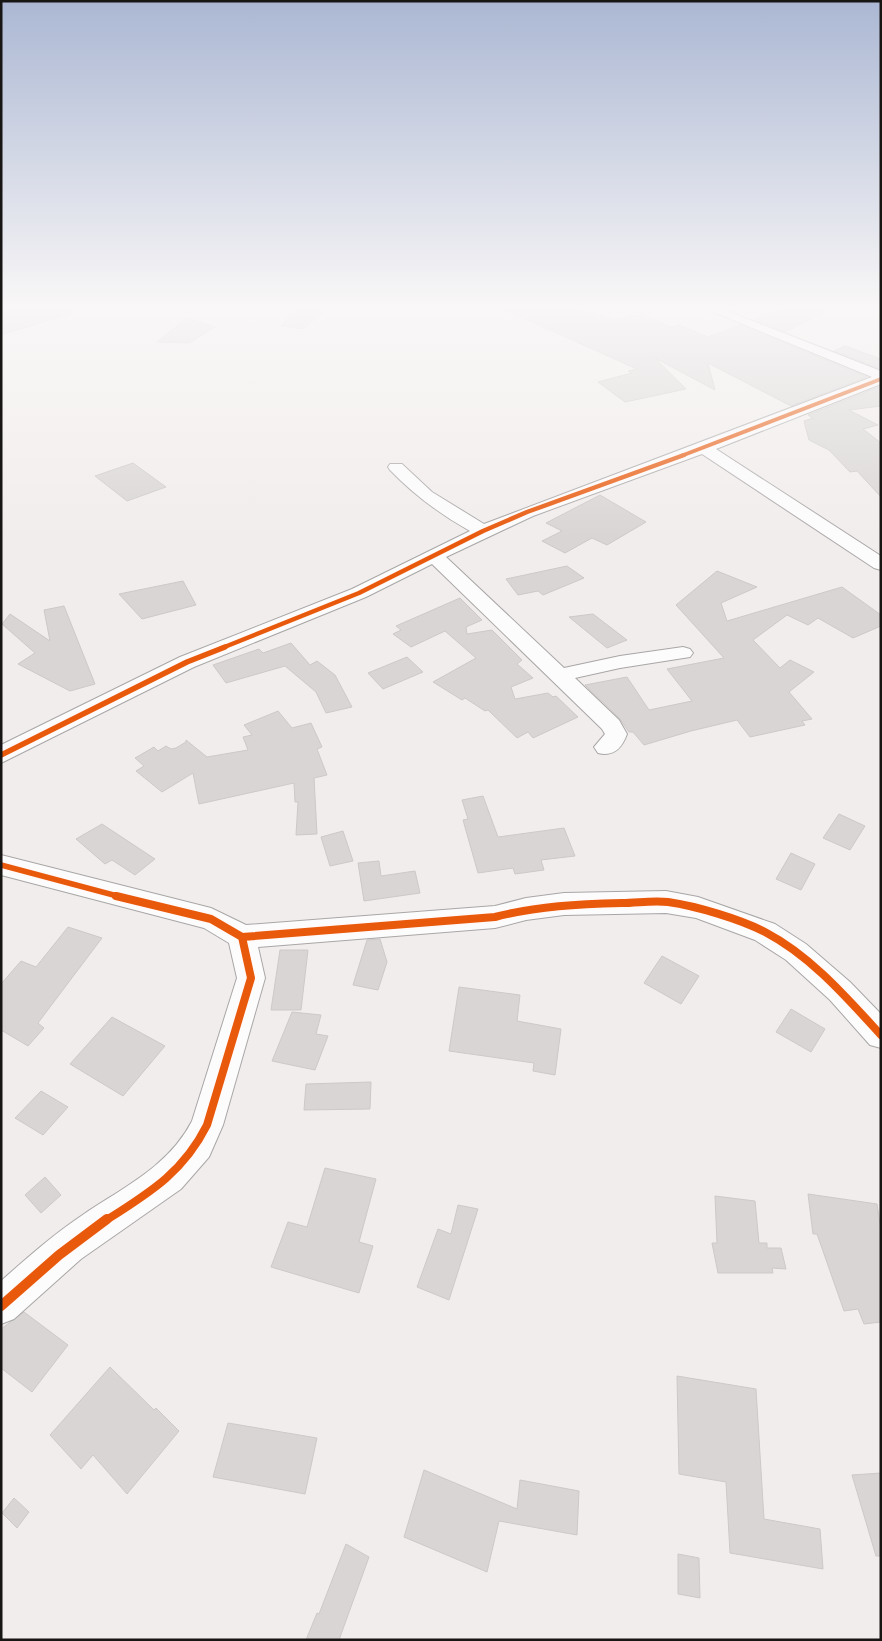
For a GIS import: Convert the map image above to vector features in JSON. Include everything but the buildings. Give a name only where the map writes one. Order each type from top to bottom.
[{"type":"street","points":[[1,755],[67,720],[187,662],[359,593],[436,557],[483,531],[571,495],[704,448],[862,386]]},
{"type":"street","points":[[704,448],[881,564]]},
{"type":"street","points":[[396,467],[428,499],[483,531]]},
{"type":"street","points":[[436,557],[561,675],[614,730],[615,738],[606,747]]},
{"type":"street","points":[[561,675],[620,662],[683,653]]},
{"type":"street","points":[[1,865],[211,919],[242,937],[496,917],[526,909],[564,904],[666,902],[698,908],[765,932],[817,969],[881,1035]]},
{"type":"street","points":[[1,1306],[78,1239],[174,1174],[195,1150],[207,1125],[251,978],[242,937]]},
{"type":"cycle path","points":[[1,755],[187,662],[359,593],[483,531],[527,512],[704,448],[864,386]]},
{"type":"cycle path","points":[[1,865],[72,885],[211,919],[242,937],[251,978],[207,1125],[197,1145],[184,1163],[152,1191],[97,1226],[69,1247],[1,1306]]},
{"type":"cycle path","points":[[242,937],[495,917],[526,909],[564,904],[666,902],[698,908],[765,932],[796,952],[840,991],[881,1035]]}]
